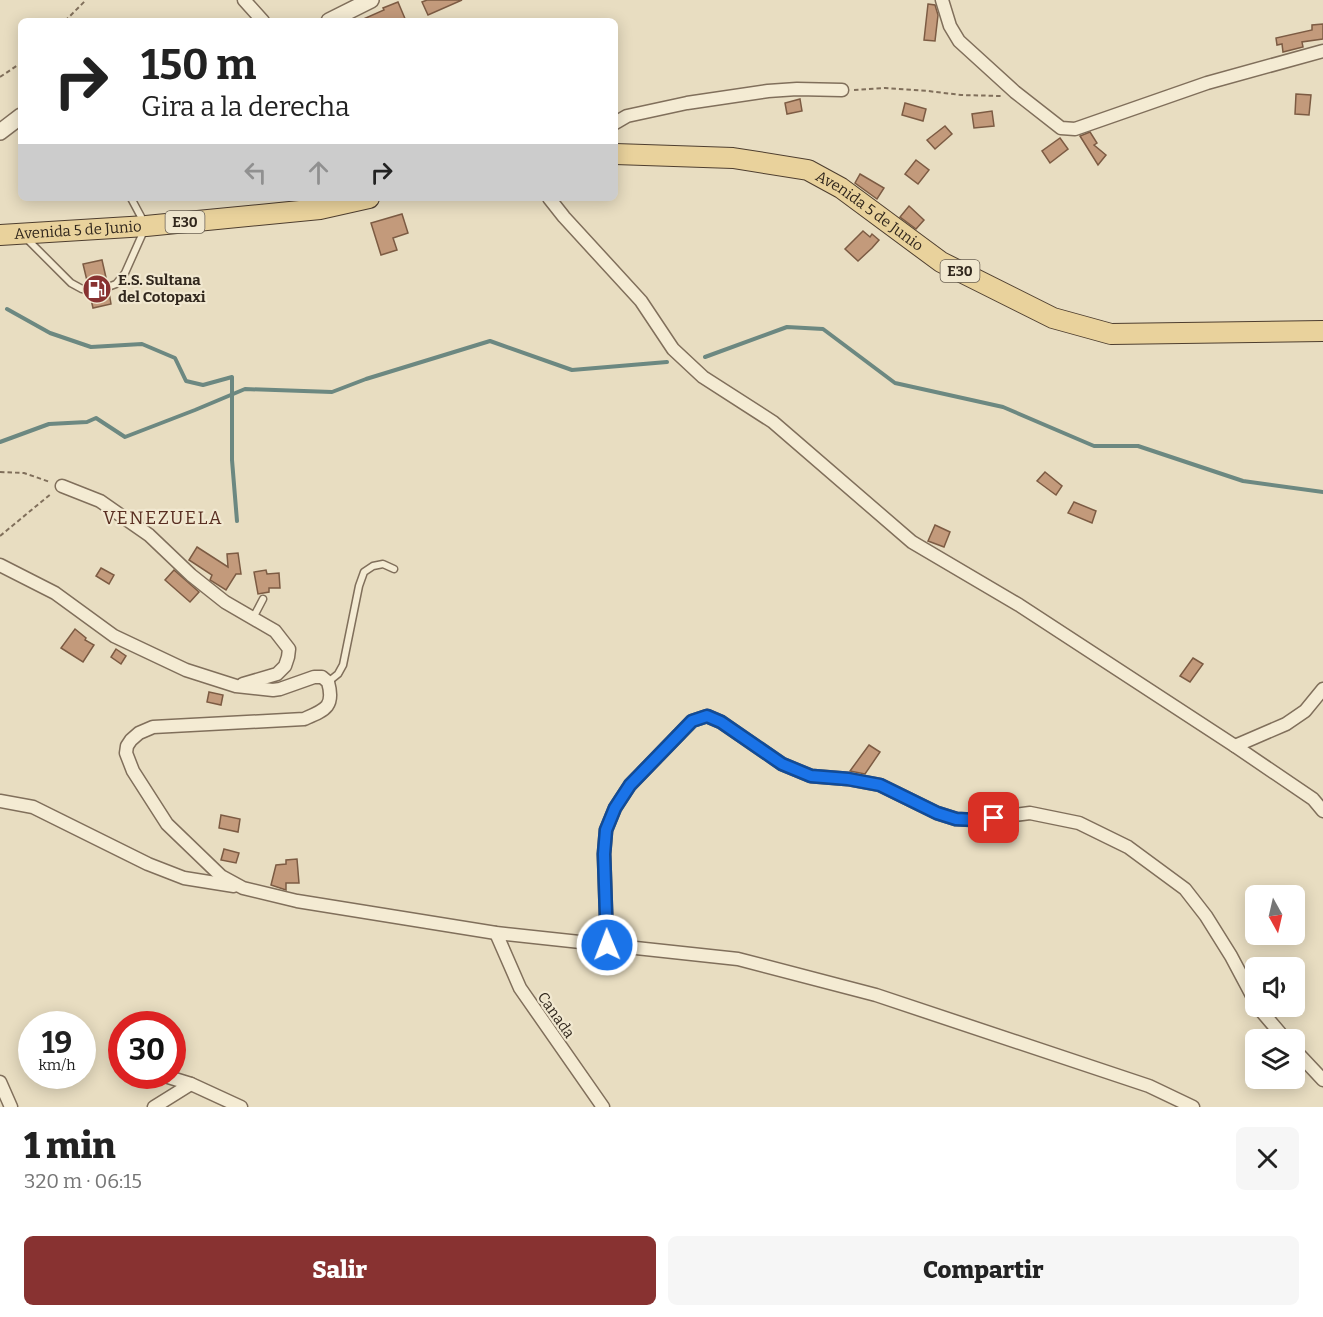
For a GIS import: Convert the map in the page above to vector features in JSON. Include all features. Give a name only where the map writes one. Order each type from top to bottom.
[{"type":"main road","name":"Avenida 5 de Junio","points":[[618,154],[733,158],[808,170],[841,188],[941,262],[1053,318],[1111,334],[1323,331]]},
{"type":"main road","name":"Avenida 5 de Junio","points":[[0,235],[146,226],[320,208],[354,201]]},
{"type":"street","points":[[244,0],[260,18]]},
{"type":"street","points":[[335,18],[370,0]]},
{"type":"street","points":[[942,0],[950,26],[959,41],[1015,92],[1061,128],[1075,129],[1207,83],[1323,51]]},
{"type":"street","points":[[618,121],[627,116],[768,91],[842,90]]},
{"type":"street","points":[[0,132],[18,118]]},
{"type":"street","points":[[551,201],[641,301],[673,349],[703,377],[772,422],[912,542],[1019,605],[1235,746],[1313,799],[1323,811]]},
{"type":"street","points":[[62,486],[100,501],[148,535],[191,575],[225,602],[275,631],[289,649],[285,666],[278,674],[236,686]]},
{"type":"street","points":[[0,565],[55,593],[114,636],[186,670],[236,686],[273,690],[280,690],[314,677],[322,677],[328,682],[332,693],[331,701],[324,710],[304,719],[153,727],[140,733],[127,746],[126,753],[133,771],[168,824],[220,876],[243,888]]},
{"type":"street","points":[[1235,746],[1286,724],[1305,711],[1323,689]]},
{"type":"street","points":[[607,945],[604,854],[606,830],[615,808],[630,785],[692,721],[707,716],[721,722],[782,764],[811,776],[848,779],[880,785],[937,813],[956,819],[976,820],[1030,813],[1079,823],[1128,847],[1185,889],[1206,916],[1245,983]]},
{"type":"street","points":[[0,801],[33,807],[148,864],[184,878],[243,888],[297,901],[496,933],[738,959],[876,995],[1149,1086],[1193,1107]]},
{"type":"street","name":"Canada","points":[[496,933],[520,988],[603,1107]]},
{"type":"street","points":[[1266,1017],[1277,1029]]},
{"type":"street","points":[[1305,1061],[1323,1080]]},
{"type":"street","points":[[0,1082],[11,1107]]},
{"type":"street","points":[[186,1083],[241,1107]]},
{"type":"street","points":[[154,1107],[190,1084]]},
{"type":"lane","points":[[108,287],[116,284],[125,273],[146,226],[133,201]]},
{"type":"lane","points":[[21,234],[71,283],[89,290]]},
{"type":"lane","points":[[328,682],[338,674],[343,665],[364,572],[373,566],[383,564],[394,569]]},
{"type":"lane","points":[[253,618],[264,598]]},
{"type":"path","points":[[68,18],[86,0]]},
{"type":"path","points":[[0,77],[18,65]]},
{"type":"path","points":[[842,90],[885,88],[1002,96],[1015,92]]},
{"type":"path","points":[[0,472],[24,474],[62,486]]},
{"type":"path","points":[[0,536],[62,486]]},
{"type":"building","points":[[462,0],[428,15],[422,2]]},
{"type":"building","points":[[398,2],[405,18],[366,18],[384,10],[383,8]]},
{"type":"building","points":[[928,4],[935,5],[938,15],[935,41],[924,40]]},
{"type":"building","points":[[1323,24],[1323,39],[1302,42],[1303,47],[1283,52],[1282,44],[1277,45],[1276,38],[1312,30],[1312,25]]},
{"type":"building","points":[[1296,94],[1311,95],[1309,115],[1295,114]]},
{"type":"building","points":[[800,99],[802,111],[787,114],[785,103]]},
{"type":"building","points":[[905,103],[926,109],[923,121],[902,115]]},
{"type":"building","points":[[992,111],[994,126],[974,128],[972,114]]},
{"type":"building","points":[[945,126],[952,134],[935,149],[927,140]]},
{"type":"building","points":[[1090,132],[1097,143],[1094,145],[1106,155],[1098,165],[1080,136]]},
{"type":"building","points":[[1060,138],[1068,149],[1050,163],[1042,151]]},
{"type":"building","points":[[916,160],[929,170],[918,184],[905,174]]},
{"type":"building","points":[[860,174],[884,188],[877,199],[855,183]]},
{"type":"building","points":[[909,206],[924,220],[916,229],[900,217]]},
{"type":"building","points":[[402,214],[408,233],[393,238],[397,250],[381,255],[371,223]]},
{"type":"building","points":[[863,231],[879,240],[858,261],[845,249]]},
{"type":"building","points":[[102,260],[107,282],[103,288],[109,292],[111,304],[93,308],[90,295],[94,289],[88,285],[83,264]]},
{"type":"building","points":[[1045,472],[1062,486],[1056,495],[1037,481]]},
{"type":"building","points":[[1074,502],[1096,511],[1092,523],[1068,513]]},
{"type":"building","points":[[935,525],[950,532],[944,547],[928,541]]},
{"type":"building","points":[[197,547],[228,567],[227,554],[238,553],[241,574],[236,574],[226,590],[210,580],[212,575],[189,560]]},
{"type":"building","points":[[101,568],[114,575],[109,584],[96,576]]},
{"type":"building","points":[[174,570],[199,592],[190,602],[165,580]]},
{"type":"building","points":[[266,570],[267,574],[279,573],[280,588],[269,588],[269,592],[258,594],[254,572]]},
{"type":"building","points":[[75,629],[86,638],[85,640],[94,645],[83,662],[61,648]]},
{"type":"building","points":[[116,649],[126,656],[121,664],[111,657]]},
{"type":"building","points":[[1193,658],[1203,664],[1190,682],[1180,676]]},
{"type":"building","points":[[209,692],[223,695],[221,705],[207,702]]},
{"type":"building","points":[[869,745],[880,752],[865,774],[850,771]]},
{"type":"building","points":[[221,815],[240,819],[238,832],[219,828]]},
{"type":"building","points":[[224,849],[239,853],[236,863],[221,860]]},
{"type":"building","points":[[297,859],[299,883],[286,883],[286,890],[271,885],[276,865],[286,864],[286,860]]},
{"type":"waterway","points":[[7,309],[50,333],[91,347],[142,344],[175,358],[186,381],[203,385],[232,377],[232,460],[237,521]]},
{"type":"waterway","points":[[705,357],[787,327],[823,329],[895,383],[1003,407],[1094,446],[1138,446],[1243,481],[1323,492]]},
{"type":"waterway","points":[[0,442],[49,424],[87,422],[96,418],[125,437],[245,389],[332,392],[366,379],[490,341],[572,370],[667,362]]},
{"type":"place","name":"E.S. Sultana del Cotopaxi","points":[[97,289]]},
{"type":"district","name":"VENEZUELA","points":[[163,518]]},
{"type":"route","points":[[607,945],[604,854],[606,830],[615,808],[630,785],[692,721],[707,716],[721,722],[782,764],[811,776],[848,779],[880,785],[937,813],[956,819],[994,818]]}]
